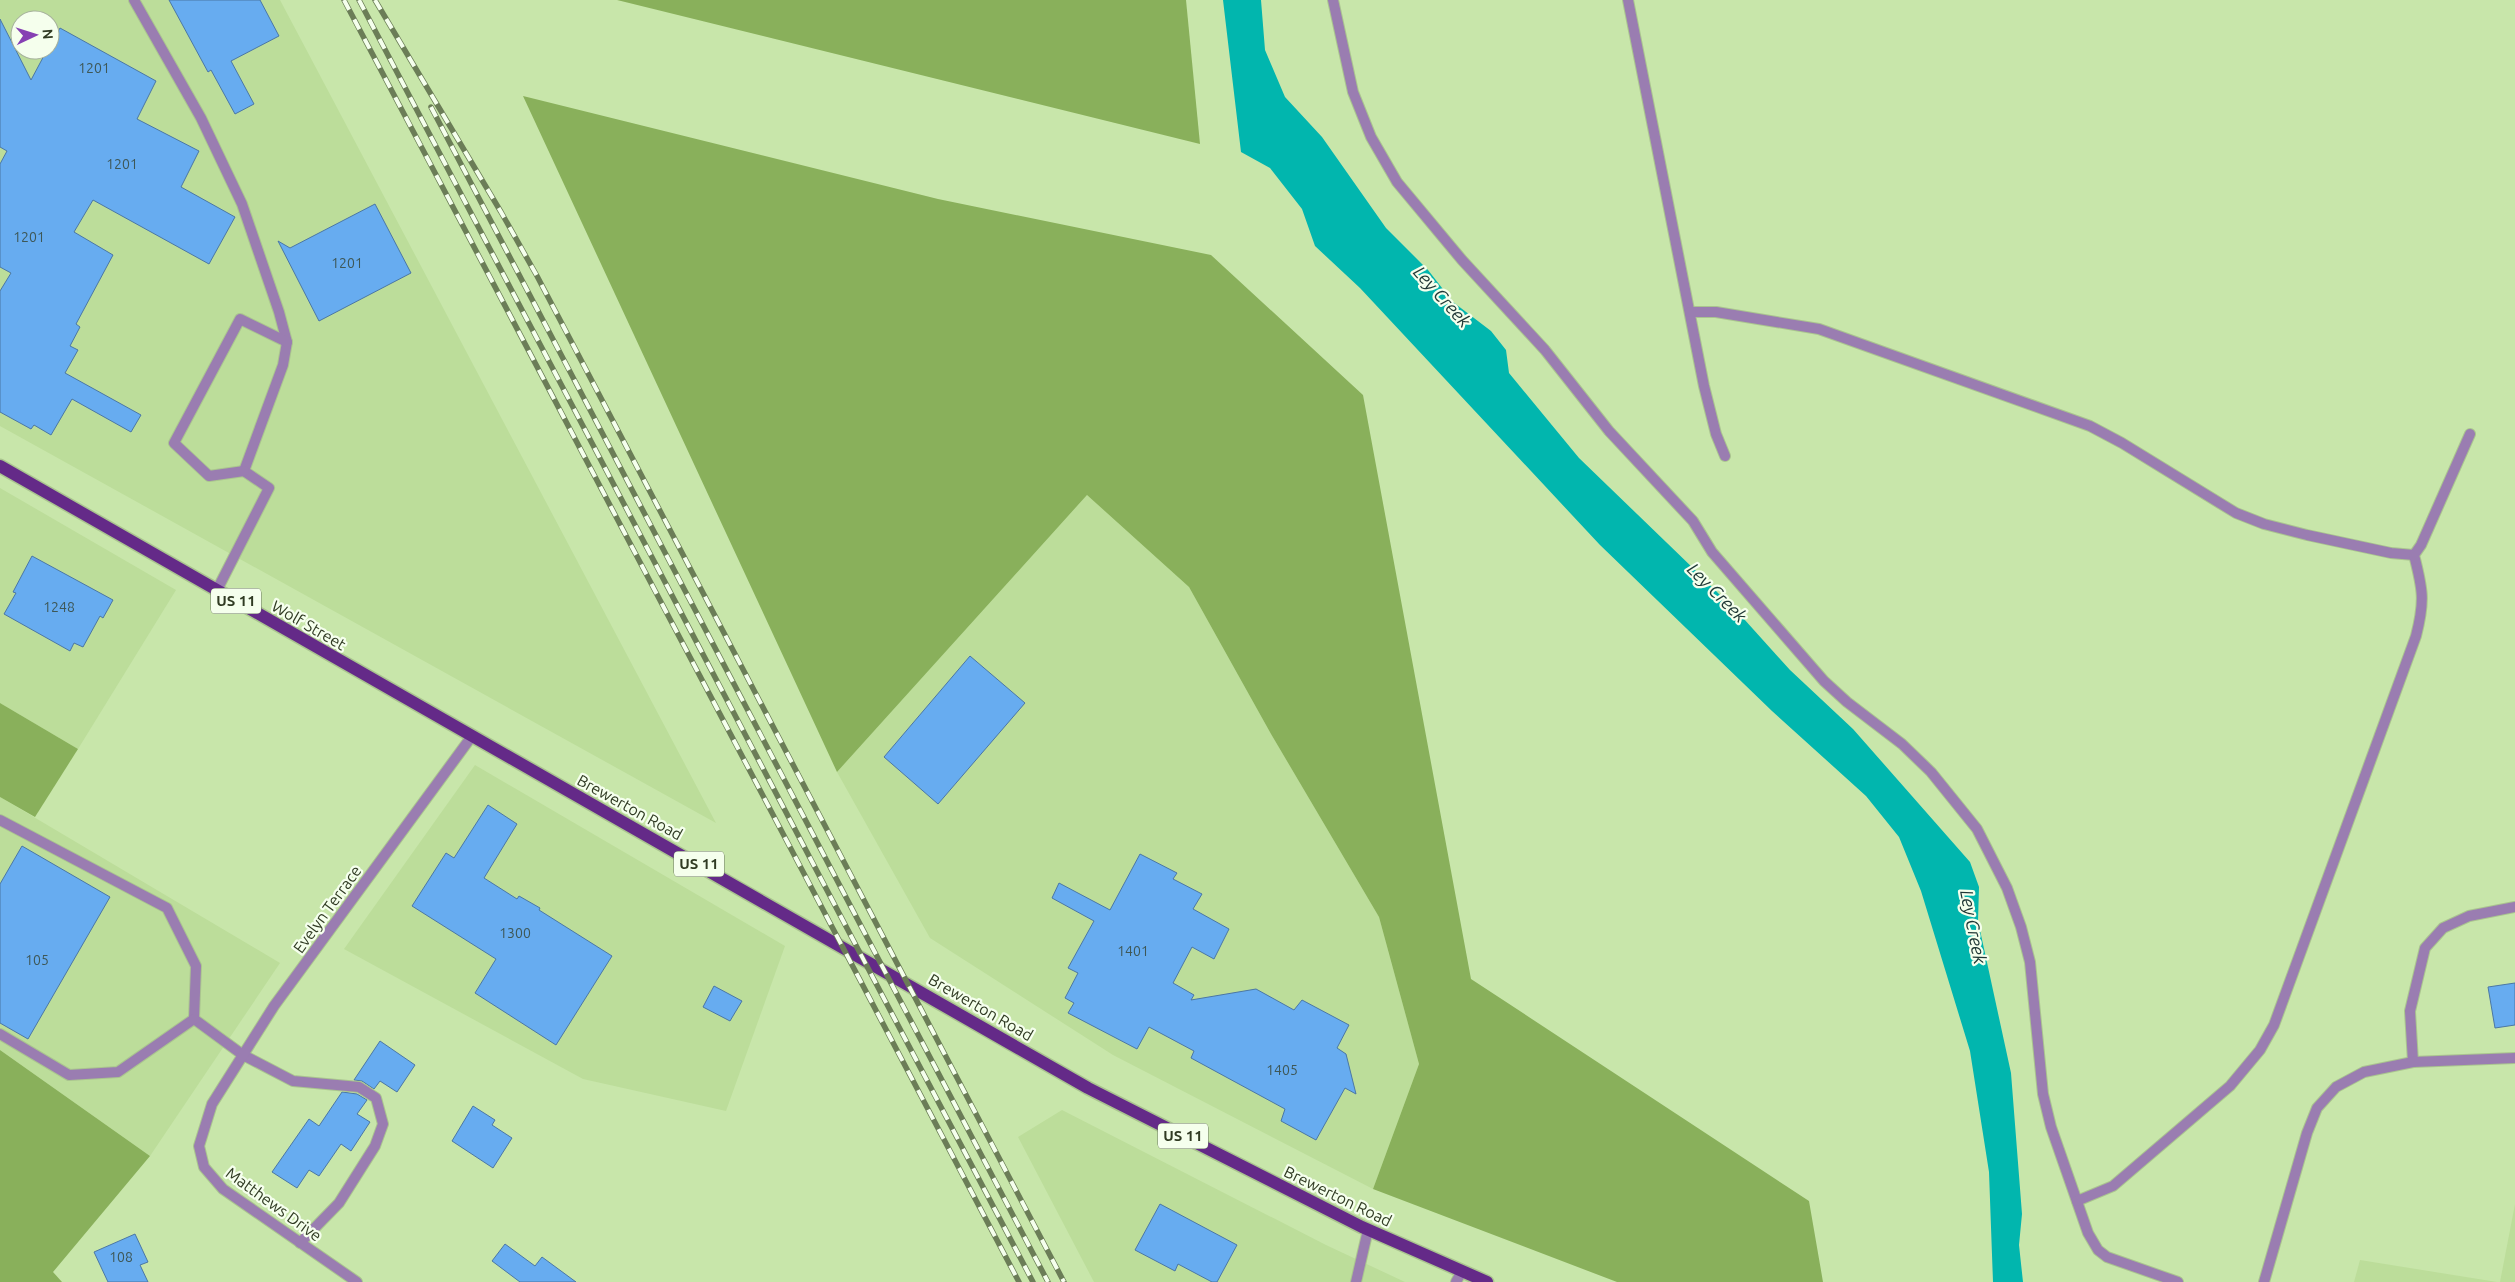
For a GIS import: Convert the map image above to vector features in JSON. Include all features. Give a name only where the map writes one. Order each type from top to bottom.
[{"type":"main road","name":"Wolf Street","points":[[0,466],[472,736]]},
{"type":"main road","name":"Brewerton Road","points":[[472,736],[812,928],[1088,1088],[1459,1276],[1487,1282]]},
{"type":"street","points":[[134,0],[201,118],[242,204],[279,312],[286,342],[283,365],[244,471]]},
{"type":"street","points":[[1333,0],[1353,92],[1371,136],[1397,182],[1462,260],[1545,350],[1609,431],[1693,521],[1712,552],[1824,681],[1847,702],[1902,744],[1931,772],[1977,829],[2007,888],[2021,927],[2030,962],[2043,1094],[2051,1128],[2088,1233],[2098,1250],[2107,1257],[2178,1282]]},
{"type":"street","points":[[1628,0],[1704,386],[1716,434],[1725,456]]},
{"type":"street","points":[[1690,312],[1716,312],[1819,329],[1882,350],[2090,426],[2122,443],[2236,513],[2264,524],[2354,546],[2414,555]]},
{"type":"street","points":[[217,590],[269,488],[244,471],[209,476],[174,443],[240,319],[286,342]]},
{"type":"street","points":[[2414,555],[2421,546],[2470,434]]},
{"type":"street","points":[[2076,1201],[2112,1186],[2230,1086],[2260,1050],[2274,1025],[2416,636],[2423,609],[2422,587],[2414,555]]},
{"type":"street","name":"Evelyn Terrace","points":[[212,1104],[274,1006],[472,736]]},
{"type":"street","points":[[0,820],[167,908],[196,966],[194,1019]]},
{"type":"street","points":[[2413,1062],[2410,1012],[2425,948],[2443,928],[2469,916],[2515,907]]},
{"type":"street","points":[[194,1019],[242,1055],[293,1081],[360,1087],[376,1098],[383,1124],[376,1146],[339,1203],[300,1243]]},
{"type":"street","points":[[0,1034],[69,1075],[118,1072],[194,1019]]},
{"type":"street","points":[[2264,1282],[2307,1133],[2317,1108],[2336,1087],[2364,1072],[2413,1062],[2515,1058]]},
{"type":"street","name":"Matthews Drive","points":[[212,1104],[200,1146],[204,1167],[223,1189],[356,1282]]},
{"type":"street","points":[[1356,1282],[1368,1230]]},
{"type":"shaded area","points":[[0,0],[280,0],[716,823],[0,426]]},
{"type":"shaded area","points":[[617,0],[1186,0],[1200,144]]},
{"type":"shaded area","points":[[523,96],[938,199],[1211,255],[1363,395],[1471,979],[1809,1201],[1823,1282],[1617,1282],[1373,1189],[1419,1064],[1379,917],[1271,734],[1189,587],[1087,495],[837,772]]},
{"type":"shaded area","points":[[0,488],[176,590],[78,749],[0,703]]},
{"type":"shaded area","points":[[1087,495],[1189,587],[1271,734],[1379,917],[1419,1064],[1373,1189],[1113,1055],[930,938],[837,772]]},
{"type":"shaded area","points":[[0,703],[78,749],[35,817],[0,797]]},
{"type":"shaded area","points":[[475,765],[785,946],[726,1111],[583,1079],[344,949]]},
{"type":"shaded area","points":[[0,797],[280,963],[150,1156],[0,1050]]},
{"type":"shaded area","points":[[0,1050],[150,1156],[53,1272],[62,1282],[0,1282]]},
{"type":"shaded area","points":[[1062,1110],[1326,1245],[1405,1282],[1094,1282],[1018,1137]]},
{"type":"shaded area","points":[[2515,1204],[2515,1282],[2500,1282]]},
{"type":"shaded area","points":[[2360,1260],[2497,1282],[2354,1282]]},
{"type":"water","name":"Ley Creek","points":[[1223,0],[1261,0],[1265,50],[1285,97],[1322,137],[1386,228],[1428,270],[1453,302],[1491,331],[1506,350],[1509,373],[1579,458],[1744,619],[1790,670],[1853,729],[1970,862],[1979,887],[1978,921],[2011,1073],[2022,1214],[2019,1245],[2023,1282],[1993,1282],[1989,1172],[1970,1051],[1921,891],[1899,837],[1866,796],[1772,711],[1600,545],[1360,288],[1315,246],[1302,209],[1270,168],[1241,152]]},
{"type":"building","points":[[169,0],[260,0],[279,36],[231,61],[254,104],[235,114],[211,70],[208,72]]},
{"type":"building","points":[[0,19],[10,39],[10,60],[21,60],[31,80],[42,60],[60,60],[60,28],[156,81],[137,119],[199,151],[181,187],[235,217],[209,264],[93,200],[74,232],[113,255],[76,324],[80,327],[70,346],[78,350],[65,373],[141,415],[131,432],[72,399],[51,435],[34,425],[31,429],[0,412],[0,291],[11,273],[0,267],[0,164],[7,151],[0,147]]},
{"type":"building","points":[[375,204],[411,273],[319,321],[278,241],[290,248]]},
{"type":"building","points":[[32,556],[113,600],[103,618],[100,616],[83,647],[74,643],[70,651],[4,614],[16,593],[13,592]]},
{"type":"building","points":[[970,656],[1025,703],[938,804],[884,757]]},
{"type":"building","points":[[488,805],[517,824],[484,878],[517,899],[519,896],[540,908],[539,910],[612,956],[556,1045],[475,993],[496,959],[412,906],[446,853],[454,858]]},
{"type":"building","points":[[22,846],[110,897],[28,1039],[0,1023],[0,884]]},
{"type":"building","points":[[1140,854],[1177,873],[1173,879],[1202,894],[1193,909],[1229,929],[1214,959],[1192,947],[1173,983],[1194,995],[1191,1000],[1256,989],[1294,1010],[1302,1000],[1349,1025],[1337,1048],[1346,1054],[1356,1094],[1345,1088],[1316,1140],[1281,1121],[1285,1109],[1191,1058],[1194,1051],[1149,1027],[1137,1049],[1068,1013],[1074,1003],[1065,998],[1078,973],[1068,968],[1094,921],[1052,898],[1059,883],[1110,910]]},
{"type":"building","points":[[2515,983],[2515,1025],[2495,1028],[2488,987]]},
{"type":"building","points":[[714,986],[742,1001],[730,1021],[703,1007]]},
{"type":"building","points":[[380,1041],[415,1065],[397,1092],[380,1081],[374,1089],[362,1081],[354,1080]]},
{"type":"building","points":[[342,1092],[357,1094],[367,1100],[357,1114],[370,1122],[351,1151],[341,1144],[319,1176],[309,1170],[297,1188],[272,1172],[309,1119],[319,1126]]},
{"type":"building","points":[[473,1106],[495,1120],[492,1125],[512,1138],[493,1168],[452,1141]]},
{"type":"building","points":[[1160,1204],[1237,1245],[1217,1282],[1212,1282],[1178,1264],[1175,1271],[1135,1250]]},
{"type":"building","points":[[135,1234],[148,1262],[140,1265],[148,1282],[108,1282],[94,1252]]},
{"type":"building","points":[[505,1244],[535,1266],[542,1257],[576,1282],[520,1282],[492,1261]]},
{"type":"railway","points":[[344,0],[1019,1282]]},
{"type":"railway","points":[[359,0],[1033,1282]]},
{"type":"railway","points":[[375,0],[537,276],[1064,1282]]},
{"type":"railway","points":[[431,107],[1048,1282]]}]
